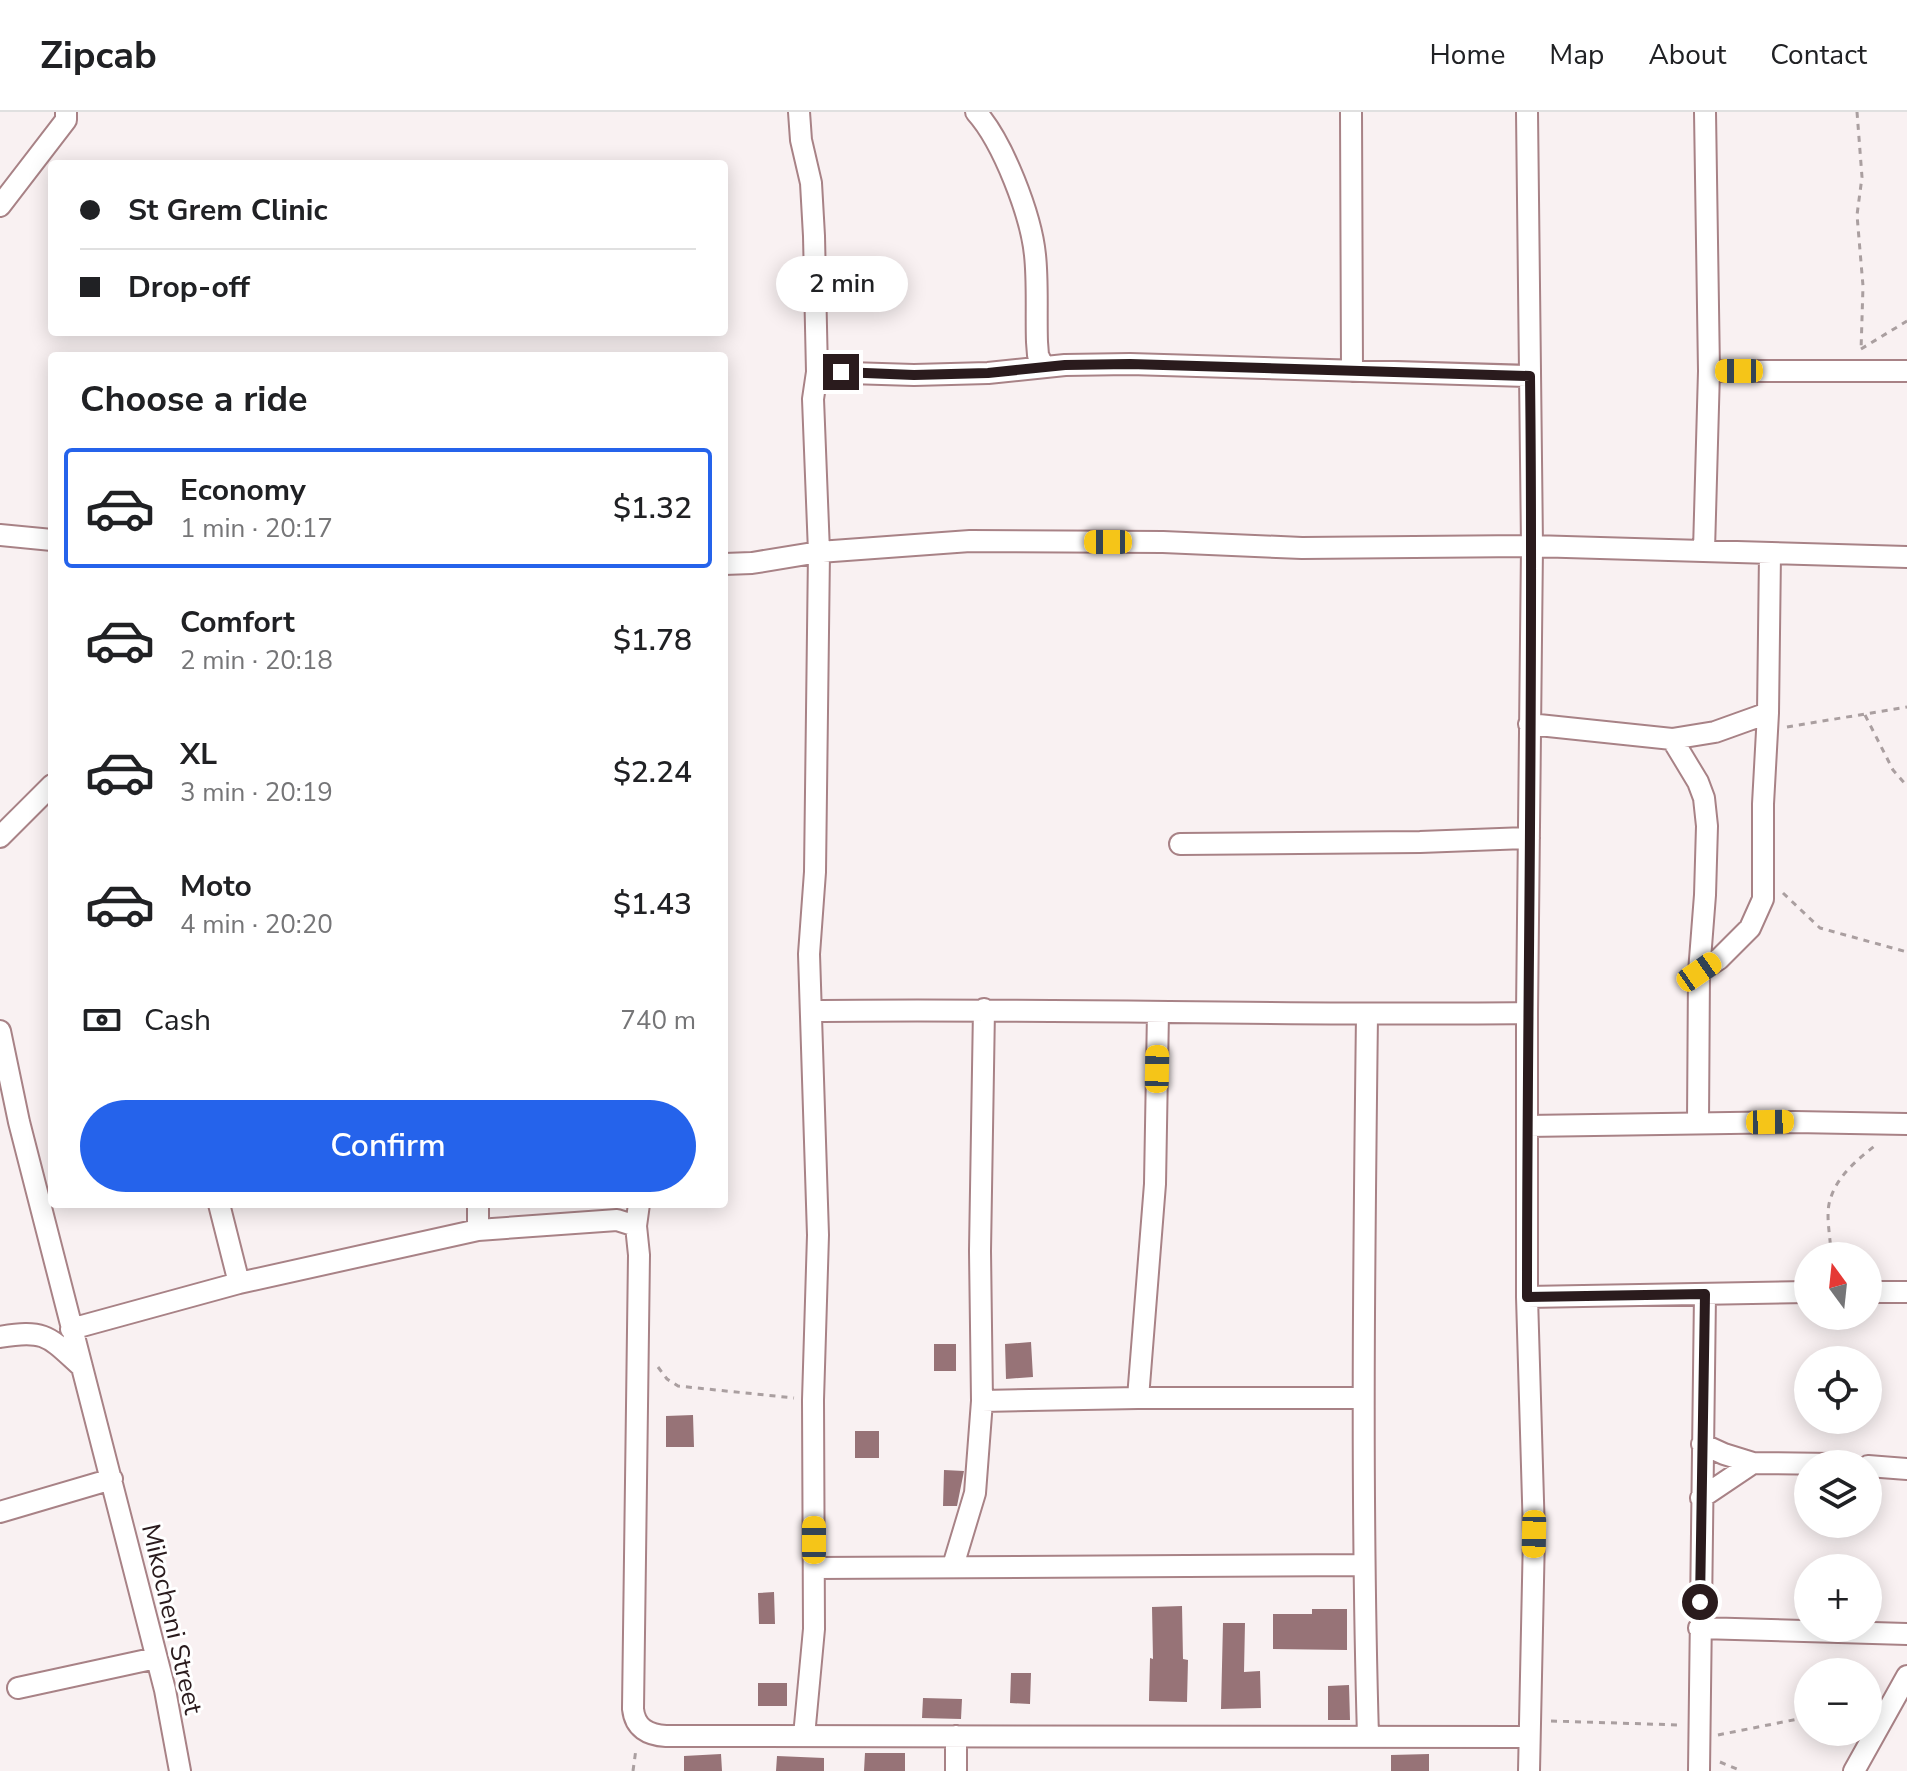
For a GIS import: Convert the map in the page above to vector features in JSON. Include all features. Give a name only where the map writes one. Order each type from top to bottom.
[{"type":"street","points":[[0,206],[66,120],[66,112]]},
{"type":"street","points":[[799,112],[801,140],[811,183],[817,372],[813,399],[819,552],[815,872],[809,954],[818,1235],[813,1400],[814,1629],[804,1736]]},
{"type":"street","points":[[976,112],[988,125],[1002,152],[1033,239],[1038,355],[1043,366]]},
{"type":"street","points":[[1351,112],[1352,371]]},
{"type":"street","points":[[1527,112],[1532,546],[1527,1297],[1534,1534],[1529,1771]]},
{"type":"street","points":[[1704,550],[1709,371],[1705,112]]},
{"type":"street","points":[[817,372],[914,375],[988,373],[1043,366],[1170,365],[1530,376]]},
{"type":"street","points":[[1709,371],[1907,371]]},
{"type":"street","points":[[0,535],[48,540]]},
{"type":"street","points":[[728,564],[789,559],[819,552],[970,541],[1163,542],[1302,548],[1532,546],[1907,557]]},
{"type":"street","points":[[1699,972],[1719,959],[1750,928],[1763,899],[1770,553]]},
{"type":"street","points":[[1529,724],[1672,739],[1767,721]]},
{"type":"street","points":[[1672,739],[1698,782],[1704,798],[1707,826],[1699,972],[1698,1123]]},
{"type":"street","points":[[0,837],[48,789]]},
{"type":"street","points":[[1180,844],[1529,838]]},
{"type":"street","points":[[811,1011],[984,1009],[1367,1015],[1527,1013]]},
{"type":"street","points":[[953,1566],[975,1493],[982,1401],[980,1251],[984,1009]]},
{"type":"street","points":[[1138,1398],[1155,1184],[1158,1012]]},
{"type":"street","points":[[1367,1015],[1363,1565],[1368,1736]]},
{"type":"street","name":"Mikocheni Street","points":[[0,1031],[19,1122],[165,1690],[180,1771]]},
{"type":"street","points":[[1527,1126],[1907,1124]]},
{"type":"street","points":[[220,1208],[239,1283]]},
{"type":"street","points":[[478,1208],[478,1230]]},
{"type":"street","points":[[638,1208],[637,1565],[633,1709],[634,1718],[643,1730],[666,1736],[1368,1736],[1529,1728]]},
{"type":"street","points":[[71,1329],[239,1283],[478,1230],[617,1220],[636,1226]]},
{"type":"street","points":[[1527,1297],[1794,1292]]},
{"type":"street","points":[[1882,1292],[1907,1292]]},
{"type":"street","points":[[1699,1747],[1705,1294]]},
{"type":"street","points":[[0,1337],[34,1332],[43,1335],[82,1367]]},
{"type":"street","points":[[982,1401],[1363,1398]]},
{"type":"street","points":[[1702,1444],[1753,1463],[1794,1464]]},
{"type":"street","points":[[1701,1498],[1753,1463]]},
{"type":"street","points":[[1882,1467],[1907,1469]]},
{"type":"street","points":[[0,1512],[112,1479]]},
{"type":"street","points":[[814,1568],[1363,1565]]},
{"type":"street","points":[[1699,1628],[1907,1634]]},
{"type":"street","points":[[18,1688],[156,1658]]},
{"type":"street","points":[[1854,1771],[1906,1680]]},
{"type":"street","points":[[956,1736],[956,1771]]},
{"type":"path","points":[[1857,112],[1862,177],[1857,215],[1863,286],[1859,371]]},
{"type":"path","points":[[1861,349],[1907,321]]},
{"type":"path","points":[[1767,721],[1809,725],[1907,707]]},
{"type":"path","points":[[1865,715],[1893,770],[1907,786]]},
{"type":"path","points":[[1763,874],[1811,923],[1820,928],[1907,952]]},
{"type":"path","points":[[1830,1242],[1829,1205],[1838,1181],[1879,1142]]},
{"type":"path","points":[[637,1338],[667,1379],[678,1386],[813,1400]]},
{"type":"path","points":[[1529,1728],[1699,1747],[1794,1721]]},
{"type":"path","points":[[633,1771],[633,1756],[643,1730]]},
{"type":"path","points":[[1699,1747],[1742,1771]]},
{"type":"building","points":[[1031,1342],[1033,1377],[1006,1379],[1005,1344]]},
{"type":"building","points":[[934,1344],[956,1344],[956,1371],[934,1371]]},
{"type":"building","points":[[693,1415],[694,1447],[666,1447],[666,1416]]},
{"type":"building","points":[[855,1431],[879,1431],[879,1458],[855,1458]]},
{"type":"building","points":[[944,1470],[964,1471],[957,1506],[943,1506]]},
{"type":"building","points":[[774,1592],[775,1624],[759,1624],[758,1593]]},
{"type":"building","points":[[1182,1606],[1183,1659],[1188,1660],[1187,1702],[1149,1701],[1150,1658],[1153,1659],[1152,1607]]},
{"type":"building","points":[[1312,1609],[1347,1609],[1347,1650],[1273,1649],[1273,1614],[1312,1614]]},
{"type":"building","points":[[1223,1623],[1245,1623],[1244,1672],[1260,1671],[1261,1708],[1221,1709]]},
{"type":"building","points":[[1011,1673],[1031,1673],[1030,1704],[1010,1703]]},
{"type":"building","points":[[758,1683],[787,1683],[787,1706],[758,1706]]},
{"type":"building","points":[[1349,1685],[1350,1720],[1328,1720],[1328,1686]]},
{"type":"building","points":[[923,1698],[962,1699],[961,1719],[922,1718]]},
{"type":"building","points":[[865,1753],[905,1753],[905,1771],[864,1771]]},
{"type":"building","points":[[721,1754],[722,1771],[684,1771],[684,1756]]},
{"type":"building","points":[[1429,1754],[1429,1771],[1391,1771],[1391,1755]]},
{"type":"building","points":[[777,1756],[824,1758],[824,1771],[776,1771]]},
{"type":"route","points":[[841,372],[914,375],[988,373],[1043,366],[1130,364],[1530,376],[1532,546],[1527,1297],[1705,1294],[1700,1602]]}]
